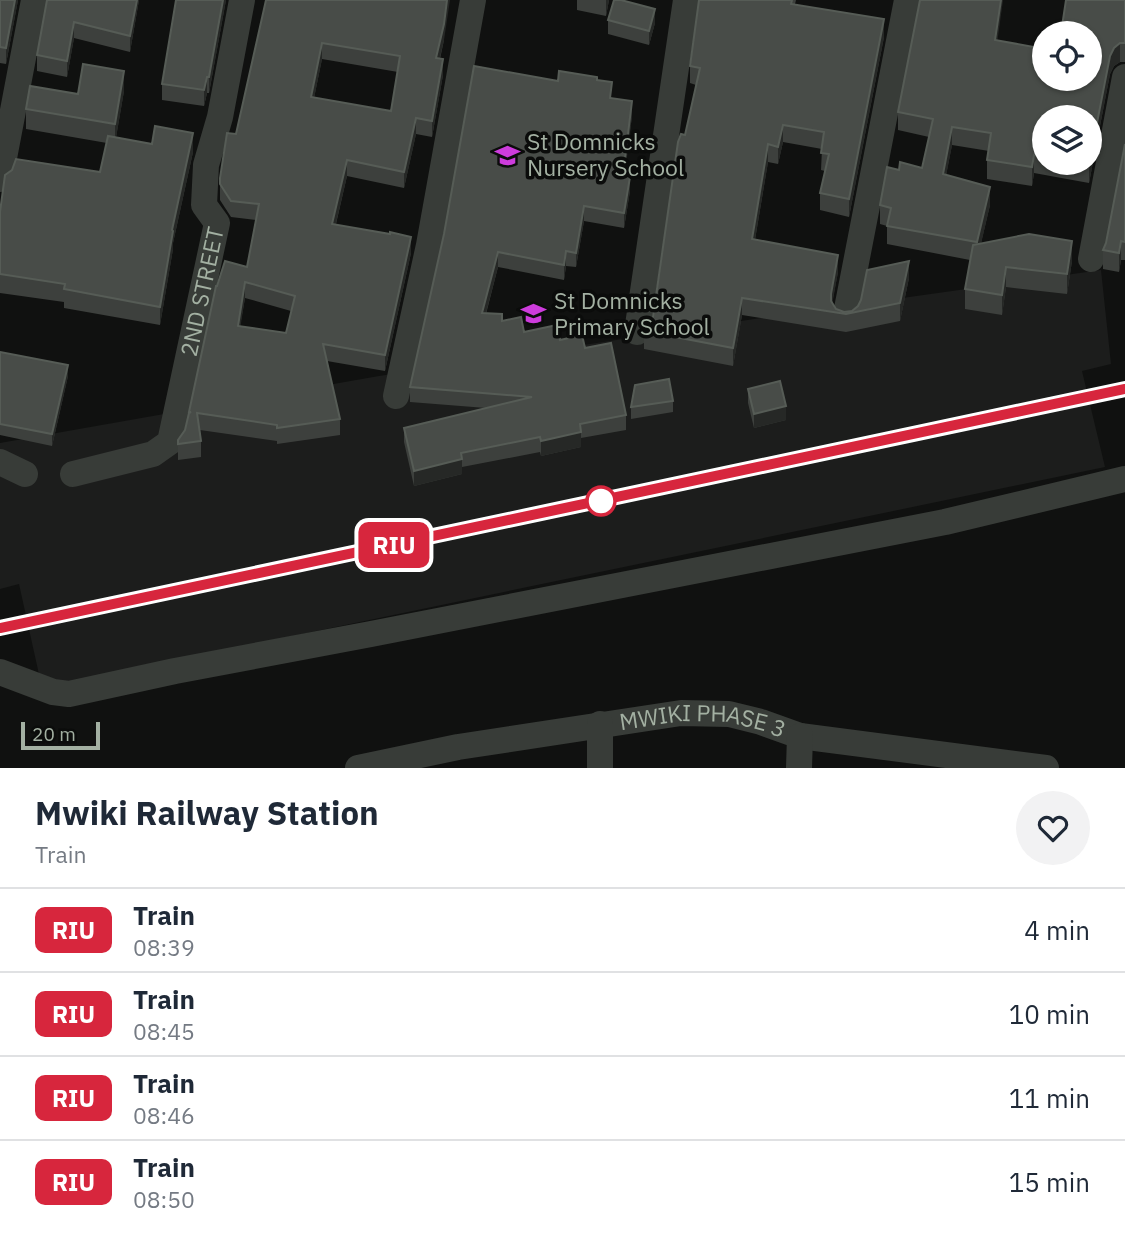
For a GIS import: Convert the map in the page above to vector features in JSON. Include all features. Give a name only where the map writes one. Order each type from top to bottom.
[{"type":"street","points":[[0,179],[34,0]]},
{"type":"street","name":"2ND STREET","points":[[73,474],[153,454],[170,442],[216,223],[204,205],[206,165],[220,117],[242,0]]},
{"type":"street","points":[[396,396],[429,246],[473,0]]},
{"type":"street","points":[[637,332],[687,0]]},
{"type":"street","points":[[846,314],[907,0]]},
{"type":"street","points":[[1090,259],[1125,77]]},
{"type":"street","points":[[0,462],[25,474]]},
{"type":"street","points":[[0,672],[53,692],[69,694],[175,671],[945,522],[1125,479]]},
{"type":"street","name":"MWIKI PHASE 3","points":[[358,768],[458,757],[600,724],[681,713],[729,714],[800,736],[1031,767]]},
{"type":"street","points":[[600,724],[600,768]]},
{"type":"street","points":[[799,768],[800,736]]},
{"type":"shaded area","points":[[1101,270],[1111,364],[1082,371],[1105,467],[42,688],[19,584],[0,589],[0,443],[379,376]]},
{"type":"building","points":[[0,0],[15,0],[6,48],[0,47]]},
{"type":"building","points":[[47,0],[137,0],[130,36],[74,22],[67,61],[37,55]]},
{"type":"building","points":[[176,0],[223,0],[209,77],[204,90],[162,84]]},
{"type":"building","points":[[266,0],[447,0],[436,58],[443,59],[432,121],[416,118],[404,172],[347,160],[332,224],[411,237],[385,355],[323,344],[340,419],[277,428],[277,425],[197,413],[201,441],[178,444],[191,412],[216,286],[225,261],[247,267],[259,204],[231,201],[220,184],[227,133],[236,134]],"holes":[[[322,43],[400,56],[391,111],[311,97]],[[245,282],[295,296],[286,333],[238,326]]]},
{"type":"building","points":[[614,0],[655,9],[649,31],[608,20]]},
{"type":"building","points":[[699,0],[792,0],[791,4],[884,19],[849,199],[820,193],[829,154],[821,153],[824,132],[783,125],[778,147],[768,144],[752,239],[838,255],[831,301],[836,309],[844,312],[852,311],[858,306],[867,270],[909,261],[900,303],[846,314],[742,298],[733,348],[644,331],[653,317],[678,142],[681,134],[685,135],[700,68],[690,66]]},
{"type":"building","points":[[920,0],[1001,0],[995,40],[1032,47],[1032,91],[1102,91],[1102,21],[1063,21],[1066,0],[1125,0],[1125,43],[1114,48],[1110,56],[1100,105],[1032,105],[1032,167],[987,160],[991,133],[952,127],[943,174],[990,187],[977,242],[887,226],[891,208],[880,205],[887,167],[899,170],[900,162],[922,168],[933,119],[898,112]]},
{"type":"building","points":[[83,64],[124,71],[115,124],[26,109],[30,86],[78,94]]},
{"type":"building","points":[[474,66],[558,81],[559,71],[597,77],[597,80],[612,82],[610,98],[632,101],[623,175],[630,177],[624,213],[584,206],[576,253],[566,251],[564,265],[498,252],[482,313],[502,314],[502,321],[521,317],[524,332],[557,325],[560,340],[582,335],[585,348],[611,343],[626,415],[580,424],[581,432],[541,441],[540,437],[461,453],[462,459],[414,471],[404,428],[532,397],[410,387],[444,234]]},
{"type":"building","points":[[155,126],[193,133],[172,230],[160,307],[64,289],[65,284],[0,274],[0,212],[5,175],[12,170],[16,159],[100,172],[108,136],[152,144]]},
{"type":"building","points":[[1125,144],[1125,242],[1121,241],[1119,253],[1103,250]]},
{"type":"building","points":[[1029,234],[1072,241],[1067,274],[1006,267],[1002,295],[965,289],[973,245]]},
{"type":"building","points":[[0,352],[68,365],[52,434],[0,424]]},
{"type":"building","points":[[669,379],[673,401],[631,407],[635,385]]},
{"type":"building","points":[[780,381],[786,406],[754,414],[748,389]]},
{"type":"railway","points":[[0,628],[1125,389]]},
{"type":"train","name":"RIU","points":[[0,628],[1125,389]]},
{"type":"place","name":"St Domnicks Nursery School","points":[[507,155]]},
{"type":"place","name":"St Domnicks Primary School","points":[[534,314]]}]
